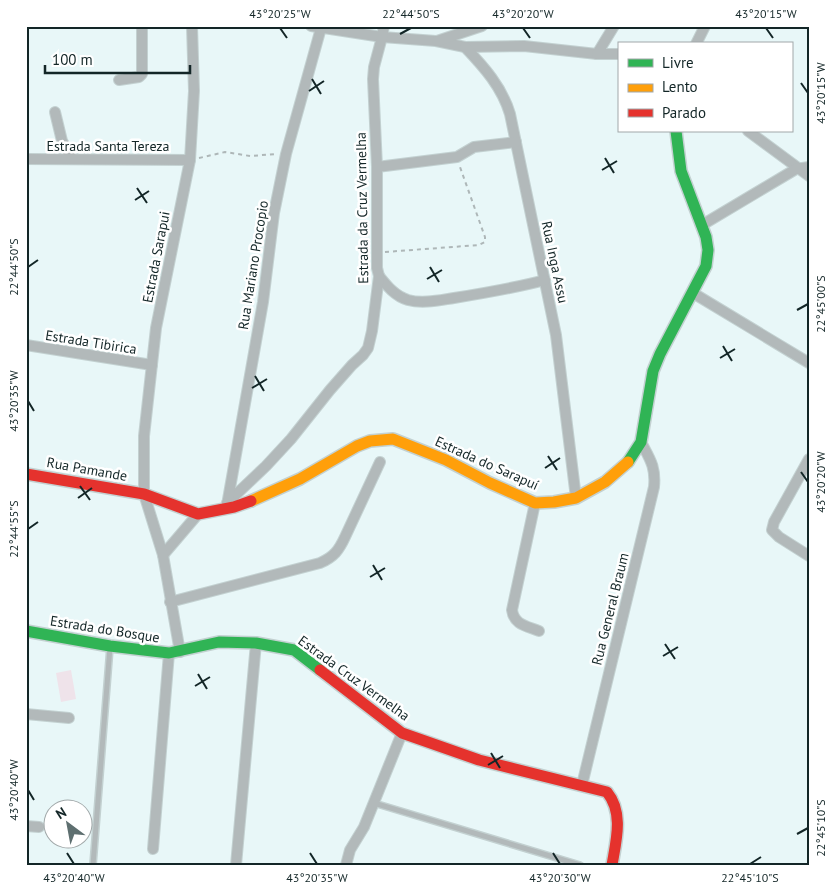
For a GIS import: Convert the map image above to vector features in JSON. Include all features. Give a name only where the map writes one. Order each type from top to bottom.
[{"type":"street","points":[[119,80],[139,77],[142,74],[142,26]]},
{"type":"street","name":"Estrada Sarapui","points":[[144,494],[144,436],[156,328],[190,160],[194,92],[192,26]]},
{"type":"street","points":[[382,37],[384,26]]},
{"type":"street","points":[[436,42],[482,26]]},
{"type":"street","points":[[597,54],[614,26]]},
{"type":"street","points":[[697,42],[705,26]]},
{"type":"street","points":[[316,27],[465,47],[524,46],[597,54],[618,54]]},
{"type":"street","name":"Rua Mariano Procopio","points":[[226,506],[262,302],[274,213],[316,27]]},
{"type":"street","name":"Estrada da Cruz Vermelha","points":[[226,506],[291,439],[330,390],[352,365],[364,355],[368,348],[379,276],[376,268],[377,167],[374,67],[382,37]]},
{"type":"street","name":"Rua Inga Assu","points":[[465,47],[484,66],[506,102],[516,142],[556,335],[576,498]]},
{"type":"street","points":[[55,112],[62,140],[72,159]]},
{"type":"street","name":"Estrada do Sarapuí","points":[[198,514],[264,498],[357,446],[370,441],[388,440],[408,444],[534,503],[576,498],[604,482],[620,470],[628,463],[641,442],[654,371],[664,347],[706,266],[708,250],[706,237],[681,171],[676,132]]},
{"type":"street","points":[[749,132],[809,176]]},
{"type":"street","points":[[377,167],[457,158],[474,147],[516,142]]},
{"type":"street","name":"Estrada Santa Tereza","points":[[26,159],[190,160]]},
{"type":"street","points":[[702,224],[796,168],[809,167]]},
{"type":"street","points":[[379,276],[398,295],[407,300],[417,302],[504,290],[545,280]]},
{"type":"street","points":[[693,292],[809,363]]},
{"type":"street","name":"Estrada Tibirica","points":[[26,345],[152,365]]},
{"type":"street","name":"Rua General Braum","points":[[582,785],[654,487],[655,474],[641,442]]},
{"type":"street","points":[[809,459],[774,522],[772,530],[776,535],[809,556]]},
{"type":"street","points":[[170,602],[329,560],[339,549],[345,538],[380,462]]},
{"type":"street","name":"Rua Pamande","points":[[26,474],[144,494]]},
{"type":"street","points":[[144,494],[198,514],[163,556]]},
{"type":"street","points":[[144,494],[163,556],[175,653],[153,849]]},
{"type":"street","points":[[534,503],[512,610],[519,624],[539,631]]},
{"type":"street","name":"Estrada do Bosque","points":[[26,631],[110,646],[175,653]]},
{"type":"street","name":"Estrada Cruz Vermelha","points":[[175,653],[219,642],[282,646],[294,650],[402,732],[479,760],[607,792],[613,797],[616,804],[616,837],[612,865]]},
{"type":"street","points":[[236,865],[256,643]]},
{"type":"street","points":[[26,714],[69,718]]},
{"type":"street","points":[[346,865],[350,850],[364,827],[402,732]]},
{"type":"street","points":[[26,826],[39,827]]},
{"type":"lane","points":[[94,865],[110,646]]},
{"type":"lane","points":[[374,803],[580,865]]},
{"type":"path","points":[[190,160],[225,152],[250,156],[286,154]]},
{"type":"path","points":[[376,253],[479,245],[485,242],[485,237],[457,158]]},
{"type":"shaded area","points":[[71,670],[76,699],[61,702],[56,673]]},
{"type":"traffic: fast","points":[[628,462],[641,442],[653,371],[706,266],[708,250],[706,237],[681,171],[676,132]]},
{"type":"traffic: fast","points":[[26,631],[110,646],[169,653],[219,642],[256,643],[294,650],[320,670]]},
{"type":"traffic: slow","points":[[251,501],[300,479],[357,446],[370,441],[393,439],[446,460],[490,483],[535,503],[576,498],[605,482],[628,462]]},
{"type":"traffic: jam","points":[[26,474],[144,494],[198,514],[234,507],[251,501]]},
{"type":"traffic: jam","points":[[320,670],[402,733],[479,760],[607,792],[616,809],[617,818],[617,837],[612,865]]}]
